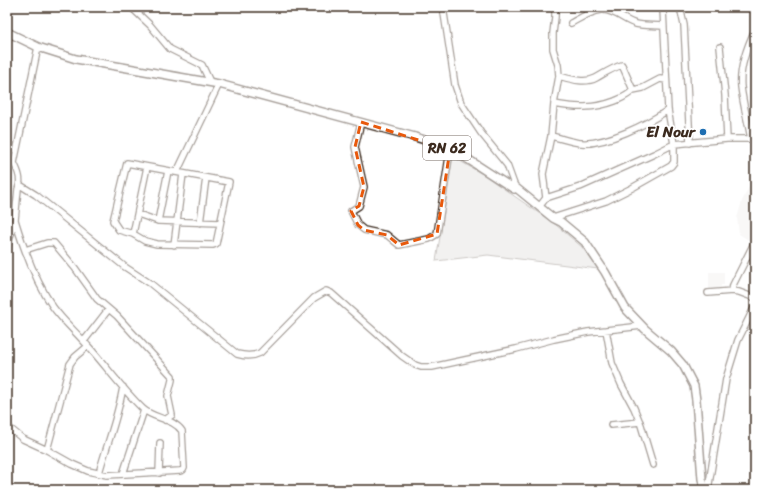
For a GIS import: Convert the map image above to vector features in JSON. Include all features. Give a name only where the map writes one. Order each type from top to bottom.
[{"type":"main road","name":"RN 62","points":[[7,32],[38,47],[76,59],[219,84],[415,137],[463,156],[514,188],[515,187],[585,242],[605,272],[625,308],[642,326],[671,350],[683,365],[694,386],[702,479],[705,490]]},
{"type":"street","points":[[132,7],[170,49],[202,65],[210,82]]},
{"type":"street","points":[[443,7],[455,85],[461,102],[481,133],[507,165],[515,187]]},
{"type":"street","points":[[546,198],[543,174],[551,136],[554,104],[559,76],[558,65],[553,49],[555,7]]},
{"type":"street","points":[[553,218],[606,201],[671,166],[674,162],[674,144],[668,110],[662,7]]},
{"type":"street","points":[[680,7],[684,25],[690,143]]},
{"type":"street","points":[[571,23],[592,12],[608,10],[628,22],[663,26]]},
{"type":"street","points":[[539,207],[546,198],[580,187],[674,144],[753,139],[741,86],[741,72],[747,47],[755,30]]},
{"type":"street","points":[[7,247],[15,220],[18,190],[20,185],[19,175],[14,163],[38,47]]},
{"type":"street","points":[[720,47],[727,140]]},
{"type":"street","points":[[559,76],[573,80],[588,81],[595,79],[612,68],[622,65],[633,90]]},
{"type":"street","points":[[554,104],[575,108],[596,107],[629,95],[633,90],[643,88],[660,79],[666,80]]},
{"type":"street","points":[[174,245],[180,173],[219,84]]},
{"type":"street","points":[[551,136],[581,142],[593,142],[642,125],[668,110]]},
{"type":"street","points":[[361,122],[355,147],[364,187],[359,206],[351,211],[358,225],[364,230],[387,235],[399,245],[429,239],[437,234],[450,150]]},
{"type":"street","points":[[7,159],[14,163]]},
{"type":"street","points":[[127,163],[168,171],[229,182],[216,244],[157,244],[145,241],[133,234],[119,230],[113,221],[127,163]]},
{"type":"street","points":[[133,234],[147,167]]},
{"type":"street","points":[[158,221],[168,171]]},
{"type":"street","points":[[200,223],[206,178]]},
{"type":"street","points":[[20,185],[36,195],[125,267],[151,284],[237,354],[243,356],[251,356],[260,353],[314,298],[326,291],[344,303],[402,356],[415,365],[421,367],[432,367],[588,332],[642,326]]},
{"type":"street","points":[[138,214],[158,221],[177,223],[220,223]]},
{"type":"street","points":[[7,426],[23,439],[88,471],[107,475],[159,473],[180,471],[184,468],[182,431],[174,424],[144,410],[54,308],[34,274],[15,220]]},
{"type":"street","points":[[25,250],[47,243],[54,243],[75,268],[97,299],[108,310],[117,316],[172,376],[168,396],[172,415],[165,420]]},
{"type":"street","points":[[732,291],[733,285],[754,243]]},
{"type":"street","points":[[708,293],[732,291],[755,298]]},
{"type":"street","points":[[708,490],[726,379],[738,340],[755,306]]},
{"type":"street","points":[[47,450],[70,364],[108,310]]},
{"type":"street","points":[[606,330],[612,363],[640,422],[653,465]]},
{"type":"street","points":[[99,473],[119,408],[123,387]]},
{"type":"street","points":[[122,474],[144,410]]},
{"type":"street","points":[[611,425],[640,422]]},
{"type":"street","points":[[159,473],[160,443]]},
{"type":"highlighted area","points":[[361,122],[450,150],[437,234],[399,245],[387,235],[364,230],[358,225],[351,211],[359,206],[364,187],[355,147]]},
{"type":"shaded area","points":[[453,157],[484,175],[556,225],[582,247],[598,269],[488,255],[436,261]]},
{"type":"shaded area","points":[[754,177],[755,244],[739,234],[737,218],[742,201]]},
{"type":"shaded area","points":[[709,272],[724,272],[724,285],[721,285],[721,291],[709,291]]},
{"type":"place","name":"El Nour","points":[[703,132]]}]
